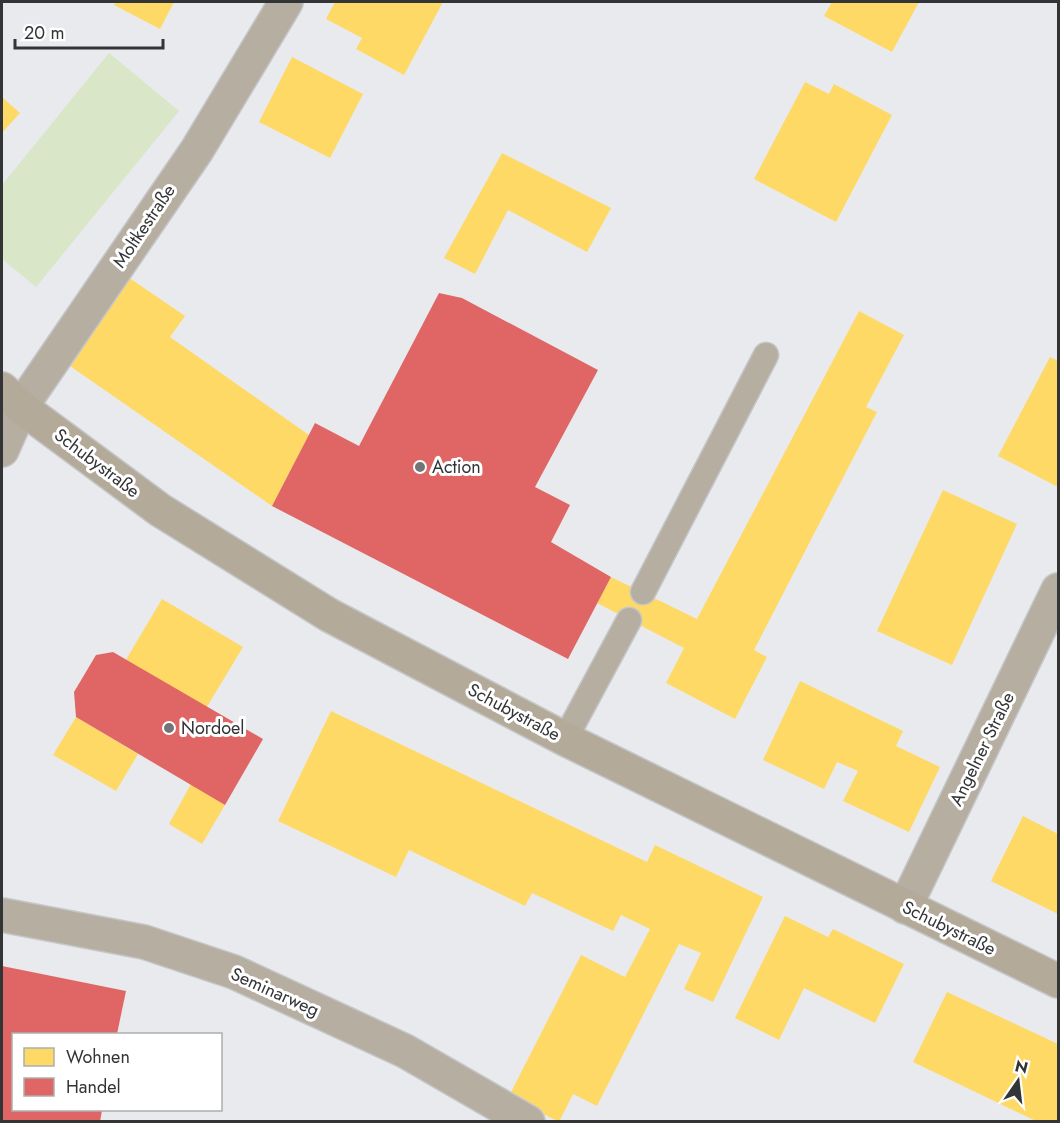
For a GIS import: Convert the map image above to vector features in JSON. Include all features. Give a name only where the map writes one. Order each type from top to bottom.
[{"type":"street","name":"Moltkestraße","points":[[2,450],[11,398],[197,150],[286,2]]},
{"type":"street","name":"Schubystraße","points":[[11,398],[160,510],[329,615],[565,739],[1059,981]]},
{"type":"street","name":"Angelner Straße","points":[[905,907],[1059,590]]},
{"type":"street","name":"Seminarweg","points":[[2,915],[144,942],[234,972],[405,1051],[528,1122]]},
{"type":"lane","points":[[643,592],[766,355]]},
{"type":"lane","points":[[565,739],[629,620]]},
{"type":"green space","points":[[109,53],[179,111],[36,287],[2,259],[2,185]]},
{"type":"building: Wohnen","points":[[116,2],[174,2],[160,29],[114,5]]},
{"type":"building: Wohnen","points":[[335,2],[443,2],[404,75],[356,49],[362,38],[326,19]]},
{"type":"building: Wohnen","points":[[832,2],[919,2],[892,52],[824,16]]},
{"type":"building: Wohnen","points":[[292,57],[363,94],[330,158],[259,122]]},
{"type":"building: Wohnen","points":[[805,82],[829,94],[834,84],[892,115],[836,222],[754,179]]},
{"type":"building: Wohnen","points":[[2,97],[20,113],[2,133]]},
{"type":"building: Wohnen","points":[[502,153],[611,208],[587,252],[508,210],[475,274],[444,258]]},
{"type":"building: Wohnen","points":[[128,277],[185,316],[170,337],[309,435],[272,506],[67,364]]},
{"type":"building: Wohnen","points":[[859,311],[904,335],[866,407],[877,412],[754,650],[767,657],[735,719],[666,683],[684,648],[597,603],[611,577],[697,619]]},
{"type":"building: Wohnen","points":[[1050,357],[1058,361],[1058,487],[998,456]]},
{"type":"building: Wohnen","points":[[943,490],[1017,524],[952,665],[877,631]]},
{"type":"building: Wohnen","points":[[162,599],[243,647],[205,710],[124,663]]},
{"type":"building: Wohnen","points":[[800,681],[903,731],[896,746],[940,767],[909,832],[843,801],[858,771],[837,762],[824,789],[763,760]]},
{"type":"building: Wohnen","points":[[331,711],[647,862],[655,845],[763,897],[713,1002],[684,989],[701,953],[679,944],[597,1106],[573,1094],[559,1122],[509,1096],[581,955],[625,977],[650,929],[621,915],[613,931],[532,893],[525,906],[409,850],[396,877],[278,821]]},
{"type":"building: Wohnen","points":[[76,717],[138,754],[116,791],[53,755]]},
{"type":"building: Wohnen","points":[[191,784],[225,805],[202,844],[169,824]]},
{"type":"building: Wohnen","points":[[1023,816],[1058,834],[1058,914],[991,881]]},
{"type":"building: Wohnen","points":[[785,916],[828,937],[833,929],[904,964],[875,1023],[804,988],[779,1040],[735,1018]]},
{"type":"building: Wohnen","points":[[947,992],[1058,1044],[1058,1122],[1038,1122],[913,1062]]},
{"type":"building: Handel","name":"Action","points":[[439,293],[462,298],[598,370],[535,487],[570,505],[551,542],[611,577],[568,659],[272,506],[315,423],[359,446]]},
{"type":"building: Handel","name":"Nordoel","points":[[113,652],[263,739],[225,805],[76,717],[74,692],[96,655]]},
{"type":"building: Handel","points":[[2,966],[126,991],[117,1033],[12,1033],[12,1111],[102,1111],[100,1122],[2,1122]]},
{"type":"place","name":"Action","points":[[420,467]]},
{"type":"place","name":"Nordoel","points":[[169,728]]}]
